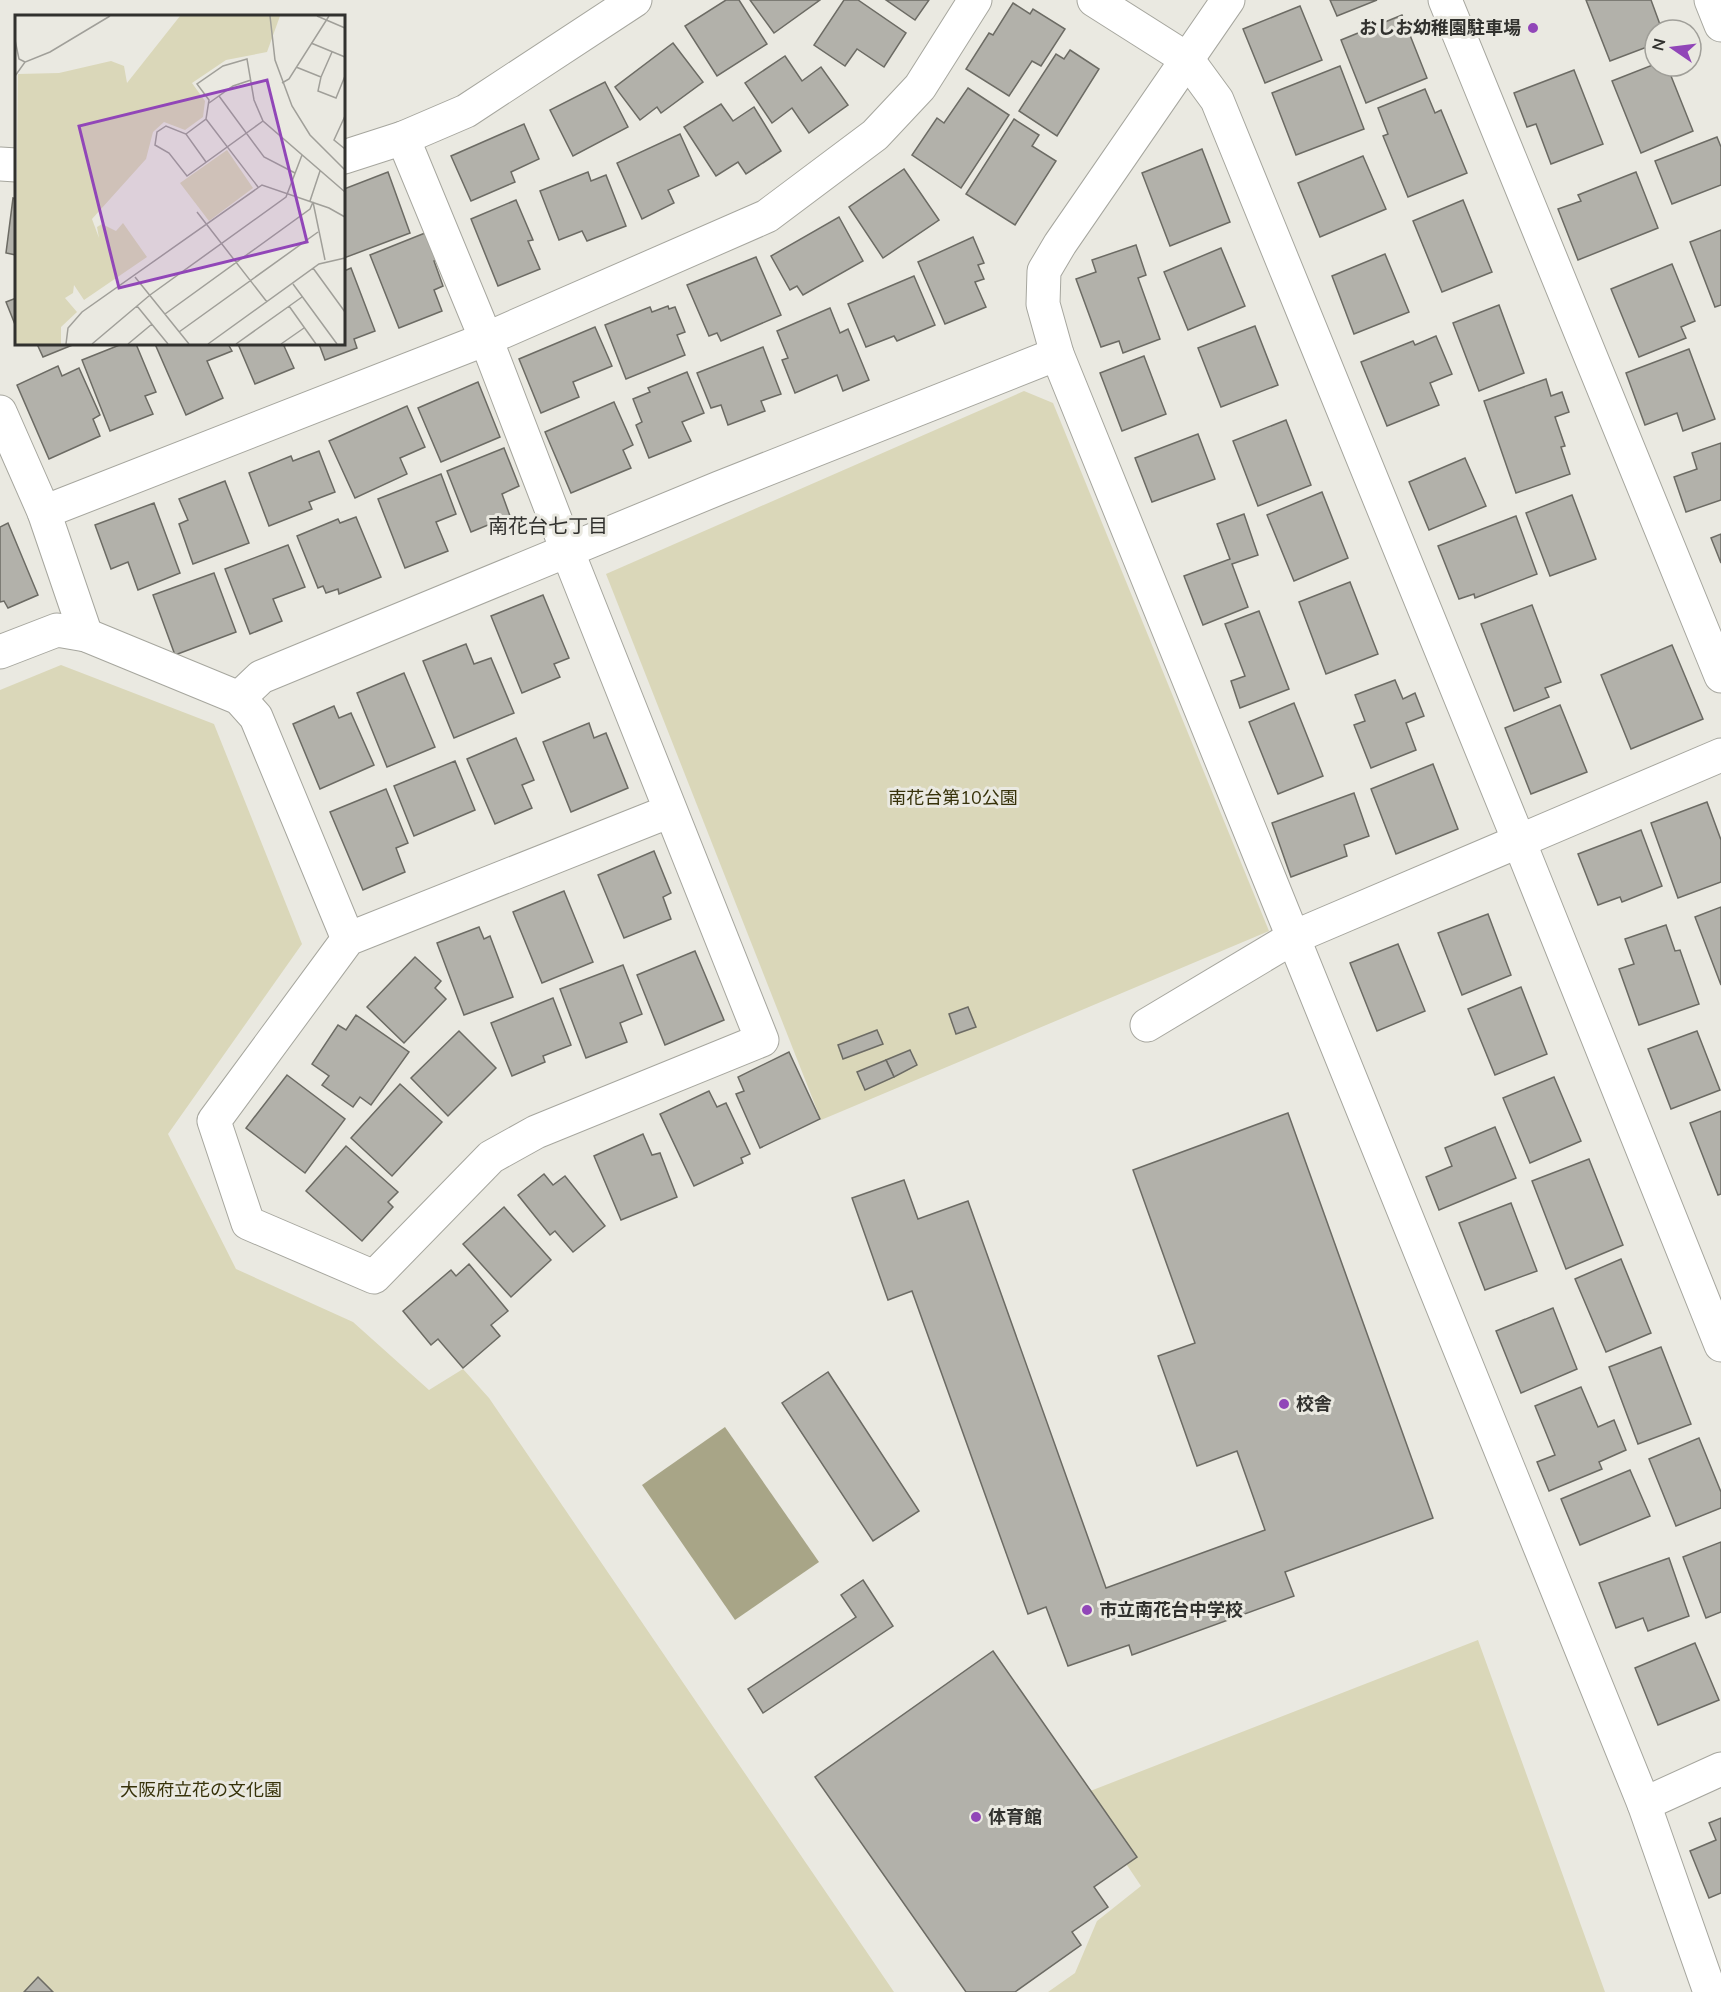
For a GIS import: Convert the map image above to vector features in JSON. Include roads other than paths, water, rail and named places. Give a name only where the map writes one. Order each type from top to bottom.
[{"type":"street","points":[[345,157],[403,138],[466,111],[635,0]]},
{"type":"street","points":[[44,512],[486,339],[767,216],[874,135],[920,87],[975,0]]},
{"type":"street","points":[[1094,0],[1187,58],[1217,100],[1519,841],[1721,1346]]},
{"type":"street","points":[[1228,0],[1060,244],[1044,271],[1043,304],[1057,354],[1644,1804],[1710,1992]]},
{"type":"street","points":[[1445,0],[1721,676]]},
{"type":"street","points":[[1711,0],[1721,25]]},
{"type":"street","points":[[403,138],[486,339],[567,550],[762,1040],[536,1132],[490,1157],[374,1277],[248,1223],[214,1121],[348,939],[670,811]]},
{"type":"street","points":[[0,164],[15,165]]},
{"type":"street","points":[[239,698],[261,677],[567,550],[1057,354]]},
{"type":"street","points":[[0,412],[44,512],[86,635]]},
{"type":"street","points":[[0,652],[57,630],[86,635],[239,698],[256,717],[348,939]]},
{"type":"street","points":[[1147,1025],[1294,937],[1721,755]]},
{"type":"street","points":[[1644,1804],[1721,1769]]},
{"type":"place","name":"おしお幼稚園駐車場","points":[[1533,28]]},
{"type":"place","name":"校舎","points":[[1284,1404]]},
{"type":"place","name":"市立南花台中学校","points":[[1087,1610]]},
{"type":"place","name":"体育館","points":[[976,1817]]},
{"type":"district","name":"南花台七丁目","points":[[548,526]]},
{"type":"park label","name":"南花台第10公園","points":[[953,798]]},
{"type":"park label","name":"大阪府立花の文化園","points":[[201,1790]]}]
